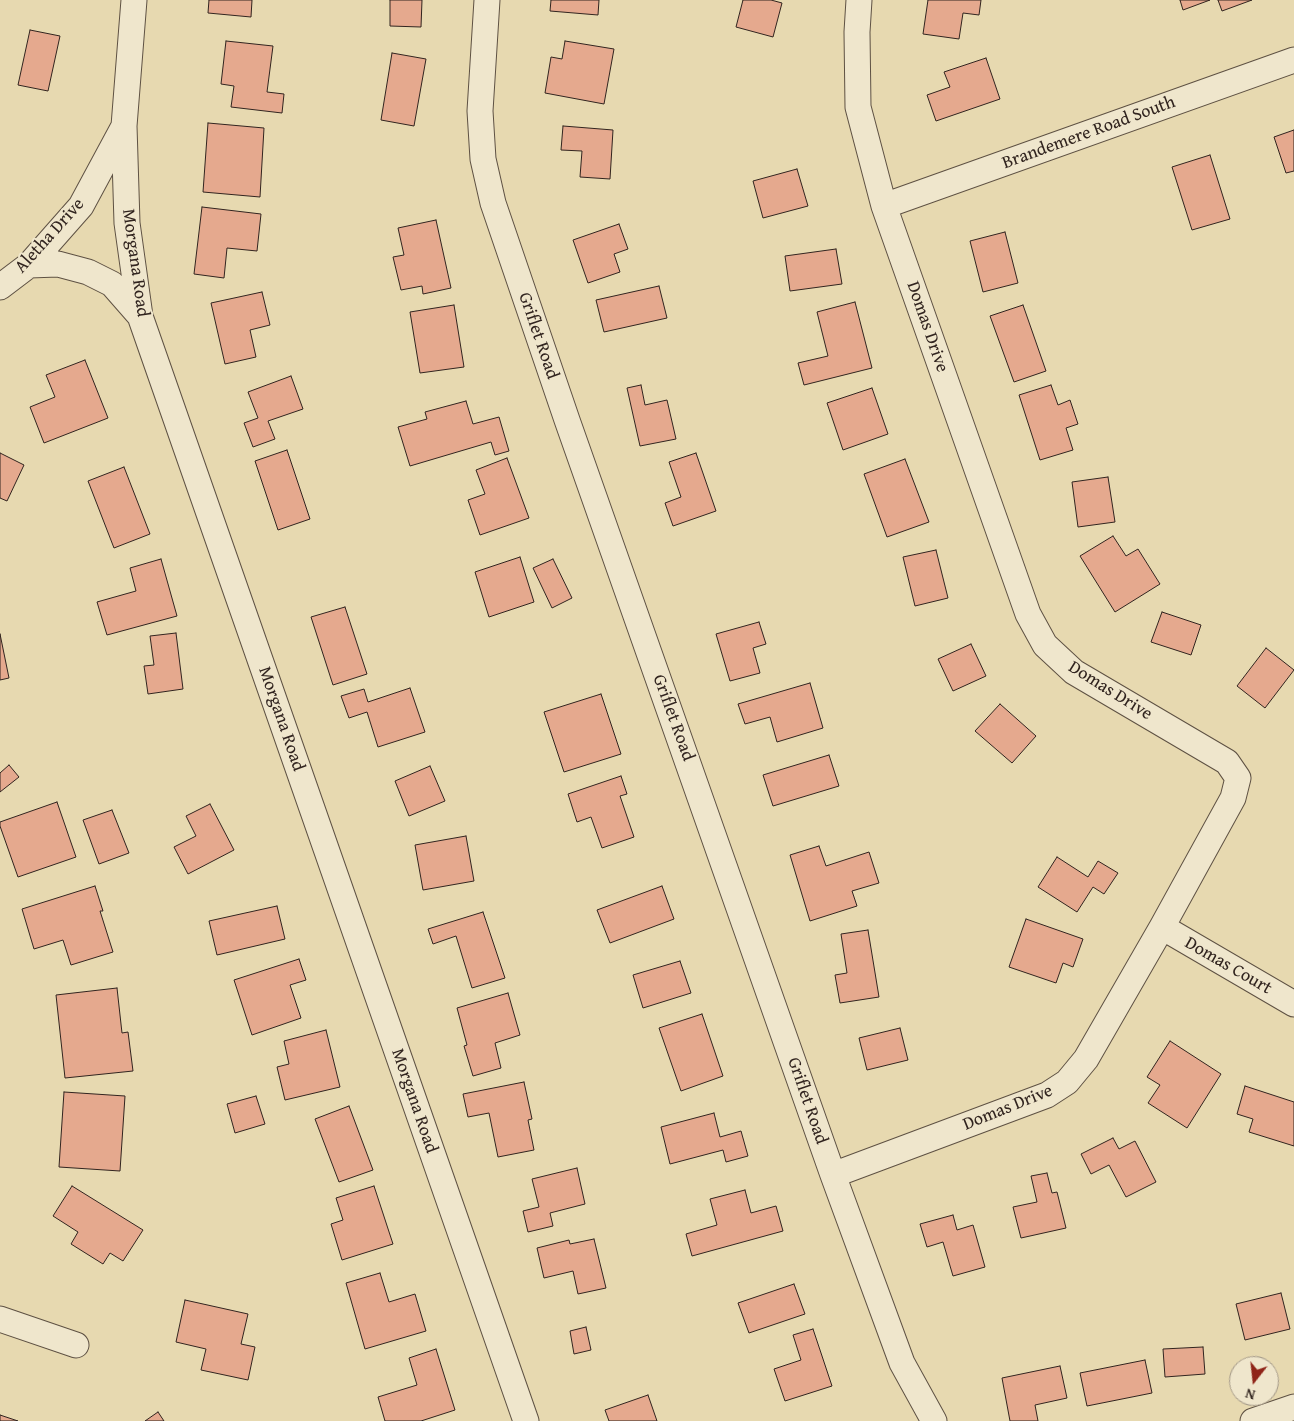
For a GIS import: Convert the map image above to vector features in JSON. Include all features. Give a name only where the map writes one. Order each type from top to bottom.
[{"type":"street","name":"Morgana Road","points":[[134,0],[124,126],[127,223],[140,316],[526,1421]]},
{"type":"street","name":"Griflet Road","points":[[487,0],[480,111],[483,159],[493,203],[567,420],[833,1175],[902,1363],[934,1421]]},
{"type":"street","name":"Domas Drive","points":[[833,1175],[1047,1095],[1067,1082],[1086,1059],[1162,927],[1233,798],[1238,778],[1227,762],[1074,672],[1045,646],[1028,614],[884,206],[858,107],[857,32],[859,0]]},
{"type":"street","name":"Brandemere Road South","points":[[884,206],[1294,60]]},
{"type":"street","name":"Aletha Drive","points":[[0,288],[29,265],[81,206],[124,126]]},
{"type":"street","points":[[29,265],[58,264],[88,272],[112,284],[140,316]]},
{"type":"street","name":"Domas Court","points":[[1162,927],[1294,1004]]},
{"type":"street","points":[[0,1319],[76,1344]]},
{"type":"street","points":[[1253,1421],[1294,1407]]},
{"type":"building","points":[[209,0],[252,0],[251,17],[208,13]]},
{"type":"building","points":[[390,0],[422,0],[421,27],[390,26]]},
{"type":"building","points":[[551,0],[599,0],[598,15],[550,11]]},
{"type":"building","points":[[743,0],[771,0],[782,3],[773,37],[736,27]]},
{"type":"building","points":[[928,0],[981,0],[979,15],[963,13],[959,39],[923,34]]},
{"type":"building","points":[[1180,0],[1210,0],[1183,10]]},
{"type":"building","points":[[1218,0],[1252,0],[1222,11]]},
{"type":"building","points":[[30,30],[60,36],[48,91],[18,85]]},
{"type":"building","points":[[226,41],[273,46],[267,92],[284,94],[282,113],[231,107],[234,86],[221,84]]},
{"type":"building","points":[[565,41],[614,49],[604,104],[545,93],[551,57],[562,59]]},
{"type":"building","points":[[392,53],[426,59],[414,126],[381,120]]},
{"type":"building","points":[[986,58],[1000,99],[936,121],[927,95],[950,87],[944,72]]},
{"type":"building","points":[[208,123],[264,128],[260,197],[203,192]]},
{"type":"building","points":[[563,126],[613,130],[610,179],[580,177],[582,151],[561,150]]},
{"type":"building","points":[[1294,130],[1294,171],[1286,173],[1274,137]]},
{"type":"building","points":[[1210,155],[1230,219],[1192,230],[1172,167]]},
{"type":"building","points":[[797,169],[808,206],[763,218],[753,181]]},
{"type":"building","points":[[202,207],[261,214],[257,251],[227,248],[224,278],[194,274]]},
{"type":"building","points":[[436,220],[451,288],[423,294],[422,286],[401,290],[393,257],[404,255],[398,228]]},
{"type":"building","points":[[619,224],[628,249],[614,254],[620,272],[588,283],[573,240]]},
{"type":"building","points":[[1005,232],[1018,283],[983,292],[970,241]]},
{"type":"building","points":[[836,249],[842,284],[790,291],[785,256]]},
{"type":"building","points":[[659,286],[667,318],[604,332],[596,300]]},
{"type":"building","points":[[262,292],[270,325],[250,330],[256,357],[225,364],[211,303]]},
{"type":"building","points":[[855,302],[872,368],[804,385],[798,363],[828,356],[817,312]]},
{"type":"building","points":[[454,305],[464,367],[420,373],[410,312]]},
{"type":"building","points":[[1023,305],[1046,371],[1014,382],[990,316]]},
{"type":"building","points":[[85,360],[108,418],[44,443],[30,407],[55,397],[46,375]]},
{"type":"building","points":[[291,376],[303,409],[268,421],[275,439],[253,447],[244,423],[258,418],[248,392]]},
{"type":"building","points":[[641,385],[645,405],[667,400],[676,439],[640,446],[627,388]]},
{"type":"building","points":[[1051,385],[1058,405],[1070,400],[1078,424],[1066,428],[1073,450],[1040,460],[1019,395]]},
{"type":"building","points":[[872,388],[888,434],[843,450],[827,403]]},
{"type":"building","points":[[466,401],[473,424],[499,417],[509,451],[495,455],[491,442],[410,466],[398,427],[427,419],[425,412]]},
{"type":"building","points":[[287,450],[310,519],[278,530],[255,461]]},
{"type":"building","points":[[0,453],[24,465],[7,501],[0,498]]},
{"type":"building","points":[[696,453],[716,511],[673,526],[665,503],[681,497],[669,462]]},
{"type":"building","points":[[507,458],[529,518],[480,535],[468,500],[485,494],[476,470]]},
{"type":"building","points":[[905,459],[929,522],[887,537],[864,474]]},
{"type":"building","points":[[124,467],[150,534],[114,548],[88,481]]},
{"type":"building","points":[[1108,477],[1115,522],[1078,527],[1072,482]]},
{"type":"building","points":[[1113,536],[1126,556],[1138,549],[1160,584],[1115,612],[1080,556]]},
{"type":"building","points":[[936,550],[948,598],[915,606],[903,557]]},
{"type":"building","points":[[520,557],[534,602],[489,617],[475,572]]},
{"type":"building","points":[[161,559],[177,616],[107,635],[97,602],[136,591],[130,568]]},
{"type":"building","points":[[553,559],[572,598],[552,608],[533,568]]},
{"type":"building","points":[[345,607],[367,674],[333,685],[311,617]]},
{"type":"building","points":[[1162,612],[1201,625],[1191,655],[1151,642]]},
{"type":"building","points":[[759,622],[766,644],[753,648],[760,673],[730,681],[716,634]]},
{"type":"building","points":[[176,633],[183,689],[148,694],[144,666],[154,665],[150,636]]},
{"type":"building","points":[[0,634],[9,678],[0,680]]},
{"type":"building","points":[[971,644],[986,676],[953,691],[938,659]]},
{"type":"building","points":[[1266,648],[1294,670],[1265,708],[1237,686]]},
{"type":"building","points":[[810,683],[823,728],[777,742],[770,717],[745,724],[738,704]]},
{"type":"building","points":[[410,688],[425,732],[378,747],[367,712],[349,718],[341,696],[364,689],[368,702]]},
{"type":"building","points":[[601,694],[621,754],[564,772],[544,712]]},
{"type":"building","points":[[1000,704],[1036,736],[1012,763],[975,731]]},
{"type":"building","points":[[829,755],[839,786],[773,806],[763,775]]},
{"type":"building","points":[[9,765],[19,777],[0,792],[0,773]]},
{"type":"building","points":[[430,766],[445,801],[409,816],[395,781]]},
{"type":"building","points":[[621,776],[627,794],[620,796],[634,837],[602,848],[591,817],[577,822],[568,794]]},
{"type":"building","points":[[57,802],[76,857],[18,877],[0,822]]},
{"type":"building","points":[[210,804],[234,850],[188,874],[174,847],[196,836],[186,816]]},
{"type":"building","points":[[112,810],[129,853],[99,864],[83,820]]},
{"type":"building","points":[[466,836],[474,881],[423,890],[415,845]]},
{"type":"building","points":[[819,846],[826,866],[869,852],[879,883],[852,891],[857,906],[810,921],[790,855]]},
{"type":"building","points":[[1057,857],[1088,877],[1098,861],[1118,873],[1104,894],[1093,887],[1077,912],[1038,887]]},
{"type":"building","points":[[95,886],[103,911],[100,911],[113,952],[71,965],[63,940],[34,949],[22,909]]},
{"type":"building","points":[[662,886],[674,919],[610,943],[597,910]]},
{"type":"building","points":[[277,906],[285,939],[217,955],[209,921]]},
{"type":"building","points":[[483,912],[505,978],[472,988],[456,936],[433,944],[428,929]]},
{"type":"building","points":[[1026,919],[1083,939],[1073,967],[1063,963],[1056,983],[1009,967]]},
{"type":"building","points":[[868,930],[879,997],[840,1003],[835,975],[847,973],[841,934]]},
{"type":"building","points":[[299,959],[306,980],[290,985],[301,1018],[252,1035],[234,980]]},
{"type":"building","points":[[680,961],[691,993],[643,1008],[633,975]]},
{"type":"building","points":[[117,988],[122,1033],[128,1032],[133,1071],[65,1078],[56,995]]},
{"type":"building","points":[[508,993],[520,1035],[495,1043],[501,1068],[473,1076],[464,1046],[467,1045],[457,1008]]},
{"type":"building","points":[[702,1014],[723,1076],[681,1091],[659,1028]]},
{"type":"building","points":[[900,1028],[908,1060],[867,1070],[859,1038]]},
{"type":"building","points":[[326,1030],[340,1087],[285,1100],[277,1067],[289,1064],[284,1041]]},
{"type":"building","points":[[1170,1041],[1221,1074],[1187,1128],[1148,1103],[1160,1085],[1147,1077]]},
{"type":"building","points":[[524,1082],[532,1119],[528,1120],[534,1150],[498,1157],[489,1113],[468,1117],[463,1094]]},
{"type":"building","points":[[1245,1086],[1294,1102],[1294,1146],[1249,1132],[1253,1119],[1237,1114]]},
{"type":"building","points":[[64,1092],[125,1096],[120,1171],[59,1167]]},
{"type":"building","points":[[256,1096],[265,1124],[235,1133],[227,1104]]},
{"type":"building","points":[[349,1106],[373,1170],[339,1182],[315,1119]]},
{"type":"building","points":[[714,1113],[720,1137],[741,1131],[748,1156],[726,1162],[723,1150],[670,1164],[661,1127]]},
{"type":"building","points":[[1113,1138],[1119,1149],[1135,1141],[1156,1182],[1126,1197],[1109,1165],[1091,1174],[1081,1154]]},
{"type":"building","points":[[577,1168],[585,1204],[550,1213],[553,1226],[528,1232],[523,1211],[539,1207],[532,1179]]},
{"type":"building","points":[[1047,1173],[1052,1193],[1057,1192],[1066,1228],[1021,1238],[1013,1207],[1037,1202],[1031,1176]]},
{"type":"building","points":[[72,1186],[143,1230],[123,1261],[110,1253],[103,1264],[71,1244],[78,1232],[53,1216]]},
{"type":"building","points":[[374,1186],[393,1244],[342,1260],[331,1224],[343,1220],[336,1198]]},
{"type":"building","points":[[745,1190],[751,1213],[776,1206],[783,1231],[692,1256],[686,1234],[717,1225],[710,1199]]},
{"type":"building","points":[[953,1215],[957,1230],[973,1225],[985,1267],[953,1276],[943,1242],[927,1247],[920,1224]]},
{"type":"building","points":[[594,1239],[606,1288],[578,1294],[573,1271],[544,1278],[537,1248],[569,1240],[570,1244]]},
{"type":"building","points":[[380,1273],[389,1302],[415,1294],[426,1331],[365,1349],[346,1283]]},
{"type":"building","points":[[794,1284],[805,1314],[749,1333],[738,1303]]},
{"type":"building","points":[[1281,1293],[1290,1329],[1245,1340],[1236,1304]]},
{"type":"building","points":[[185,1300],[248,1314],[241,1344],[255,1347],[248,1380],[201,1370],[206,1349],[176,1342]]},
{"type":"building","points":[[586,1327],[591,1350],[574,1354],[570,1331]]},
{"type":"building","points":[[813,1329],[832,1386],[785,1401],[774,1369],[801,1360],[793,1335]]},
{"type":"building","points":[[1203,1347],[1205,1374],[1165,1377],[1163,1349]]},
{"type":"building","points":[[436,1349],[455,1410],[421,1421],[385,1421],[378,1397],[417,1385],[409,1358]]},
{"type":"building","points":[[1145,1360],[1152,1393],[1087,1406],[1080,1373]]},
{"type":"building","points":[[1060,1366],[1067,1398],[1035,1405],[1038,1421],[1010,1421],[1002,1378]]},
{"type":"building","points":[[648,1395],[657,1421],[609,1421],[605,1410]]},
{"type":"building","points":[[158,1412],[164,1421],[145,1421]]},
{"type":"building","points":[[0,1415],[18,1421],[0,1421]]}]
